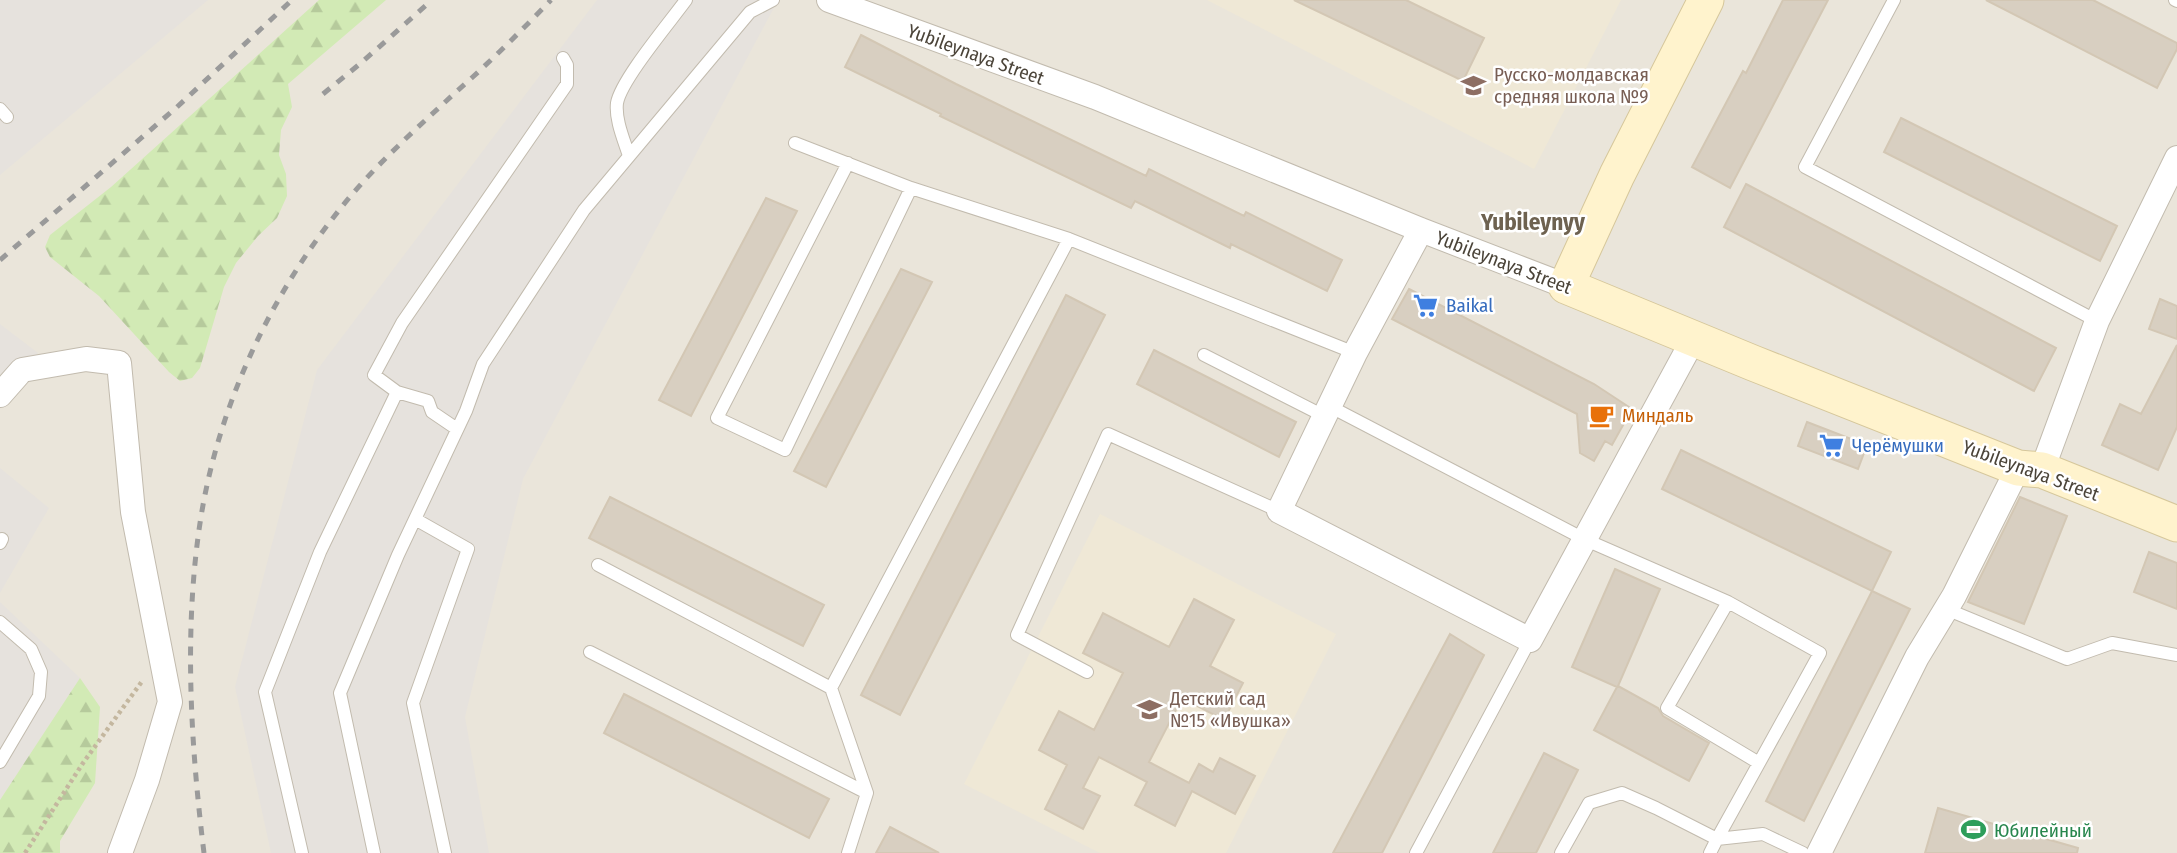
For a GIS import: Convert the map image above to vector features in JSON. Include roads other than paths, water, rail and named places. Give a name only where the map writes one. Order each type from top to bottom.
[{"type":"street","name":"Yubileynaya Street","points":[[829,0],[1095,97],[1421,230],[2030,469],[2174,516]]},
{"type":"street","points":[[1566,285],[1617,175],[1706,0]]},
{"type":"street","points":[[1819,853],[1917,657],[2030,469],[2097,321],[2177,158]]},
{"type":"street","points":[[1421,230],[1355,353],[1279,511],[1530,640],[1694,338]]},
{"type":"street","points":[[0,395],[22,370],[86,359],[120,363],[134,512],[170,702],[147,780],[120,853]]},
{"type":"lane","points":[[629,156],[619,123],[617,104],[623,86],[686,0]]},
{"type":"lane","points":[[374,853],[341,693],[415,519],[457,429],[482,364],[584,210],[750,12],[773,0]]},
{"type":"lane","points":[[1894,0],[1805,167],[2097,321]]},
{"type":"lane","points":[[457,429],[432,412],[428,401],[397,392],[374,375],[402,323],[567,84],[567,65],[564,58]]},
{"type":"lane","points":[[795,143],[911,188],[1069,239],[1355,353]]},
{"type":"lane","points":[[848,163],[718,418],[785,450],[911,188]]},
{"type":"lane","points":[[831,688],[1069,239]]},
{"type":"lane","points":[[1204,355],[1326,411],[1586,540],[1728,602],[1820,653],[1710,853]]},
{"type":"lane","points":[[302,853],[265,692],[320,552],[397,392]]},
{"type":"lane","points":[[1087,672],[1017,635],[1108,434],[1279,511]]},
{"type":"lane","points":[[415,519],[468,549],[413,703],[445,853]]},
{"type":"lane","points":[[598,565],[831,688],[867,793],[848,853]]},
{"type":"lane","points":[[1728,602],[1667,708],[1759,763]]},
{"type":"lane","points":[[1946,609],[2067,659],[2112,643],[2177,655]]},
{"type":"lane","points":[[0,622],[31,649],[41,672],[39,696],[0,762]]},
{"type":"lane","points":[[1416,853],[1530,640]]},
{"type":"lane","points":[[590,652],[867,793]]},
{"type":"lane","points":[[1561,853],[1589,803],[1622,793],[1717,839],[1763,834],[1803,853]]},
{"type":"railway","points":[[0,260],[177,107],[292,0]]},
{"type":"railway","points":[[323,94],[432,0]]},
{"type":"railway","points":[[204,853],[191,692],[194,570],[207,487],[231,401],[248,360],[289,281],[340,209],[396,148],[551,0]]},
{"type":"place","name":"Русско-молдавская средняя школа №9","points":[[1474,85]]},
{"type":"place","name":"Baikal","points":[[1426,305]]},
{"type":"place","name":"Миндаль","points":[[1602,415]]},
{"type":"place","name":"Черёмушки","points":[[1832,445]]},
{"type":"place","name":"Детский сад №15 «Ивушка»","points":[[1150,709]]},
{"type":"place","name":"Юбилейный","points":[[1974,830]]},
{"type":"district","name":"Yubileynyy","points":[[1533,222]]}]
